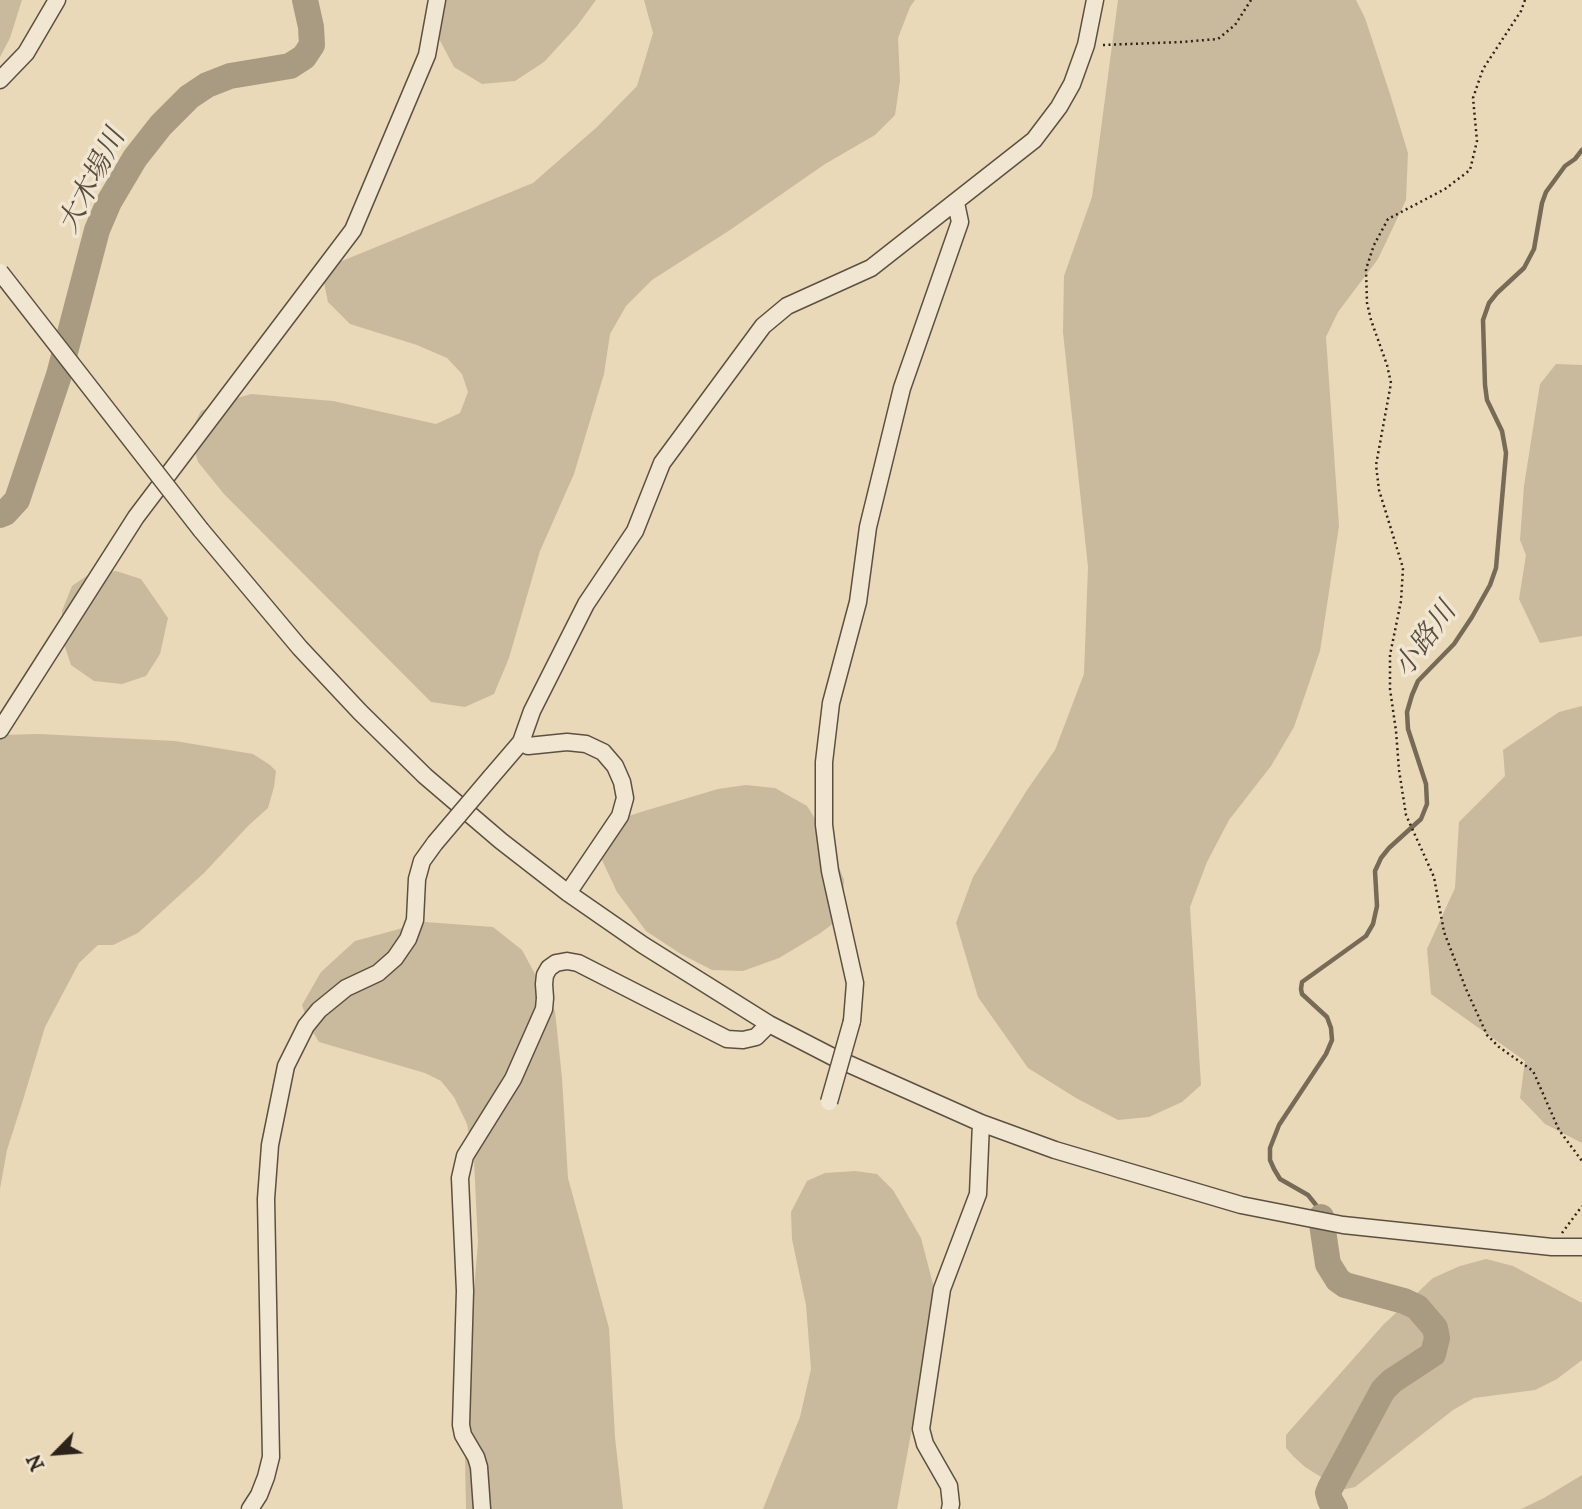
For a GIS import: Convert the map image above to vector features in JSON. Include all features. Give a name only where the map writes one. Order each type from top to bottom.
[{"type":"street","points":[[0,80],[26,53],[57,0]]},
{"type":"street","points":[[0,730],[136,517],[353,230],[427,55],[437,0]]},
{"type":"street","points":[[250,1509],[259,1495],[271,1457],[266,1199],[270,1145],[286,1066],[306,1026],[319,1010],[346,988],[378,973],[395,958],[408,939],[415,920],[417,879],[422,861],[521,742],[532,711],[586,604],[635,531],[662,463],[763,326],[787,306],[871,268],[1034,140],[1059,107],[1072,84],[1086,45],[1095,0]]},
{"type":"street","points":[[830,1102],[852,1021],[855,983],[830,871],[824,825],[824,762],[831,703],[858,602],[868,527],[902,388],[960,222],[956,202]]},
{"type":"street","points":[[0,272],[201,530],[300,648],[425,776],[568,894],[769,1024],[833,1057],[981,1123],[1055,1150],[1241,1205],[1343,1225],[1552,1247],[1582,1247]]},
{"type":"street","points":[[521,742],[528,746],[567,741],[586,744],[603,752],[615,766],[622,782],[625,798],[620,816],[568,894]]},
{"type":"street","points":[[482,1509],[479,1466],[463,1435],[461,1425],[466,1291],[460,1178],[466,1156],[513,1079],[544,1009],[545,975],[556,963],[578,963],[727,1039],[756,1037],[769,1024]]},
{"type":"street","points":[[950,1509],[949,1486],[925,1444],[921,1429],[942,1289],[978,1194],[981,1123]]},
{"type":"path","points":[[1086,45],[1218,38],[1235,25],[1251,0]]},
{"type":"path","points":[[1525,0],[1483,69],[1473,98],[1477,141],[1471,170],[1445,189],[1388,219],[1374,245],[1366,269],[1367,303],[1391,383],[1377,465],[1379,490],[1403,568],[1401,601],[1390,655],[1390,678],[1406,815],[1434,877],[1444,932],[1487,1034],[1499,1047],[1533,1071],[1559,1130],[1582,1161]]},
{"type":"path","points":[[1552,1247],[1582,1206]]},
{"type":"shaded area","points":[[0,0],[22,0],[10,38],[0,57]]},
{"type":"shaded area","points":[[438,0],[596,0],[577,26],[544,62],[515,81],[482,84],[454,67],[437,35]]},
{"type":"shaded area","points":[[644,0],[915,0],[898,38],[900,81],[895,115],[875,135],[825,164],[652,280],[626,306],[610,334],[604,374],[574,474],[540,551],[509,658],[494,694],[465,707],[431,702],[224,494],[198,462],[193,444],[193,427],[201,411],[251,394],[333,401],[436,424],[460,413],[468,392],[462,374],[447,358],[417,345],[350,324],[328,302],[323,278],[337,263],[533,183],[597,127],[637,86],[653,33]]},
{"type":"shaded area","points":[[1118,0],[1356,0],[1365,18],[1408,153],[1406,200],[1378,259],[1338,312],[1326,337],[1339,526],[1320,651],[1294,727],[1271,766],[1229,820],[1207,862],[1190,907],[1201,1085],[1182,1102],[1149,1117],[1118,1120],[1028,1068],[978,997],[956,923],[973,877],[1055,750],[1084,674],[1088,567],[1063,332],[1064,276],[1092,197]]},
{"type":"shaded area","points":[[1556,364],[1582,365],[1582,636],[1540,643],[1519,599],[1526,555],[1520,540],[1524,486],[1540,384]]},
{"type":"shaded area","points":[[116,571],[141,579],[168,618],[160,654],[146,676],[122,684],[94,681],[71,665],[62,638],[62,611],[72,586],[88,575]]},
{"type":"shaded area","points":[[1582,706],[1582,1143],[1545,1124],[1520,1098],[1525,1061],[1431,994],[1427,949],[1455,888],[1459,822],[1505,776],[1503,750],[1559,712]]},
{"type":"shaded area","points":[[39,734],[175,741],[253,754],[276,771],[268,808],[204,873],[138,933],[113,945],[98,945],[79,963],[45,1027],[7,1150],[0,1189],[0,735]]},
{"type":"shaded area","points":[[746,785],[775,788],[807,806],[828,839],[844,880],[842,917],[779,958],[743,971],[712,970],[646,931],[617,892],[602,860],[604,832],[617,820],[641,812],[718,789]]},
{"type":"shaded area","points":[[425,922],[493,927],[522,950],[555,1011],[568,1178],[609,1328],[615,1437],[623,1509],[466,1509],[464,1406],[478,1243],[474,1160],[467,1124],[454,1097],[441,1081],[425,1073],[319,1042],[309,1026],[302,1005],[321,972],[355,941]]},
{"type":"shaded area","points":[[855,1171],[877,1174],[893,1190],[921,1238],[933,1284],[930,1331],[897,1509],[763,1509],[800,1417],[811,1369],[806,1305],[792,1239],[791,1212],[807,1181],[825,1173]]},
{"type":"shaded area","points":[[1486,1259],[1513,1266],[1582,1303],[1582,1360],[1557,1379],[1535,1390],[1474,1398],[1453,1410],[1355,1487],[1342,1490],[1305,1467],[1293,1456],[1286,1448],[1286,1435],[1383,1325],[1433,1278],[1460,1266]]},
{"type":"shaded area","points":[[1582,1475],[1582,1509],[1521,1509],[1544,1498]]},
{"type":"waterway","name":"大木場川","points":[[0,515],[17,500],[59,375],[97,230],[109,202],[135,158],[161,125],[189,97],[207,85],[230,76],[290,66],[304,57],[312,45],[305,0]]},
{"type":"waterway","name":"小路川","points":[[1321,1217],[1308,1195],[1280,1179],[1270,1160],[1270,1148],[1279,1125],[1326,1054],[1332,1040],[1327,1017],[1302,994],[1302,982],[1366,936],[1373,924],[1377,906],[1375,871],[1381,858],[1421,819],[1427,804],[1426,784],[1408,729],[1407,712],[1418,681],[1454,644],[1490,585],[1496,568],[1506,453],[1502,431],[1487,400],[1483,320],[1489,303],[1524,268],[1534,249],[1546,192],[1565,166],[1582,150]]},
{"type":"waterway","points":[[1321,1217],[1328,1264],[1338,1280],[1345,1285],[1417,1307],[1435,1328],[1437,1338],[1433,1354],[1383,1390],[1330,1488],[1328,1493],[1335,1509]]}]
